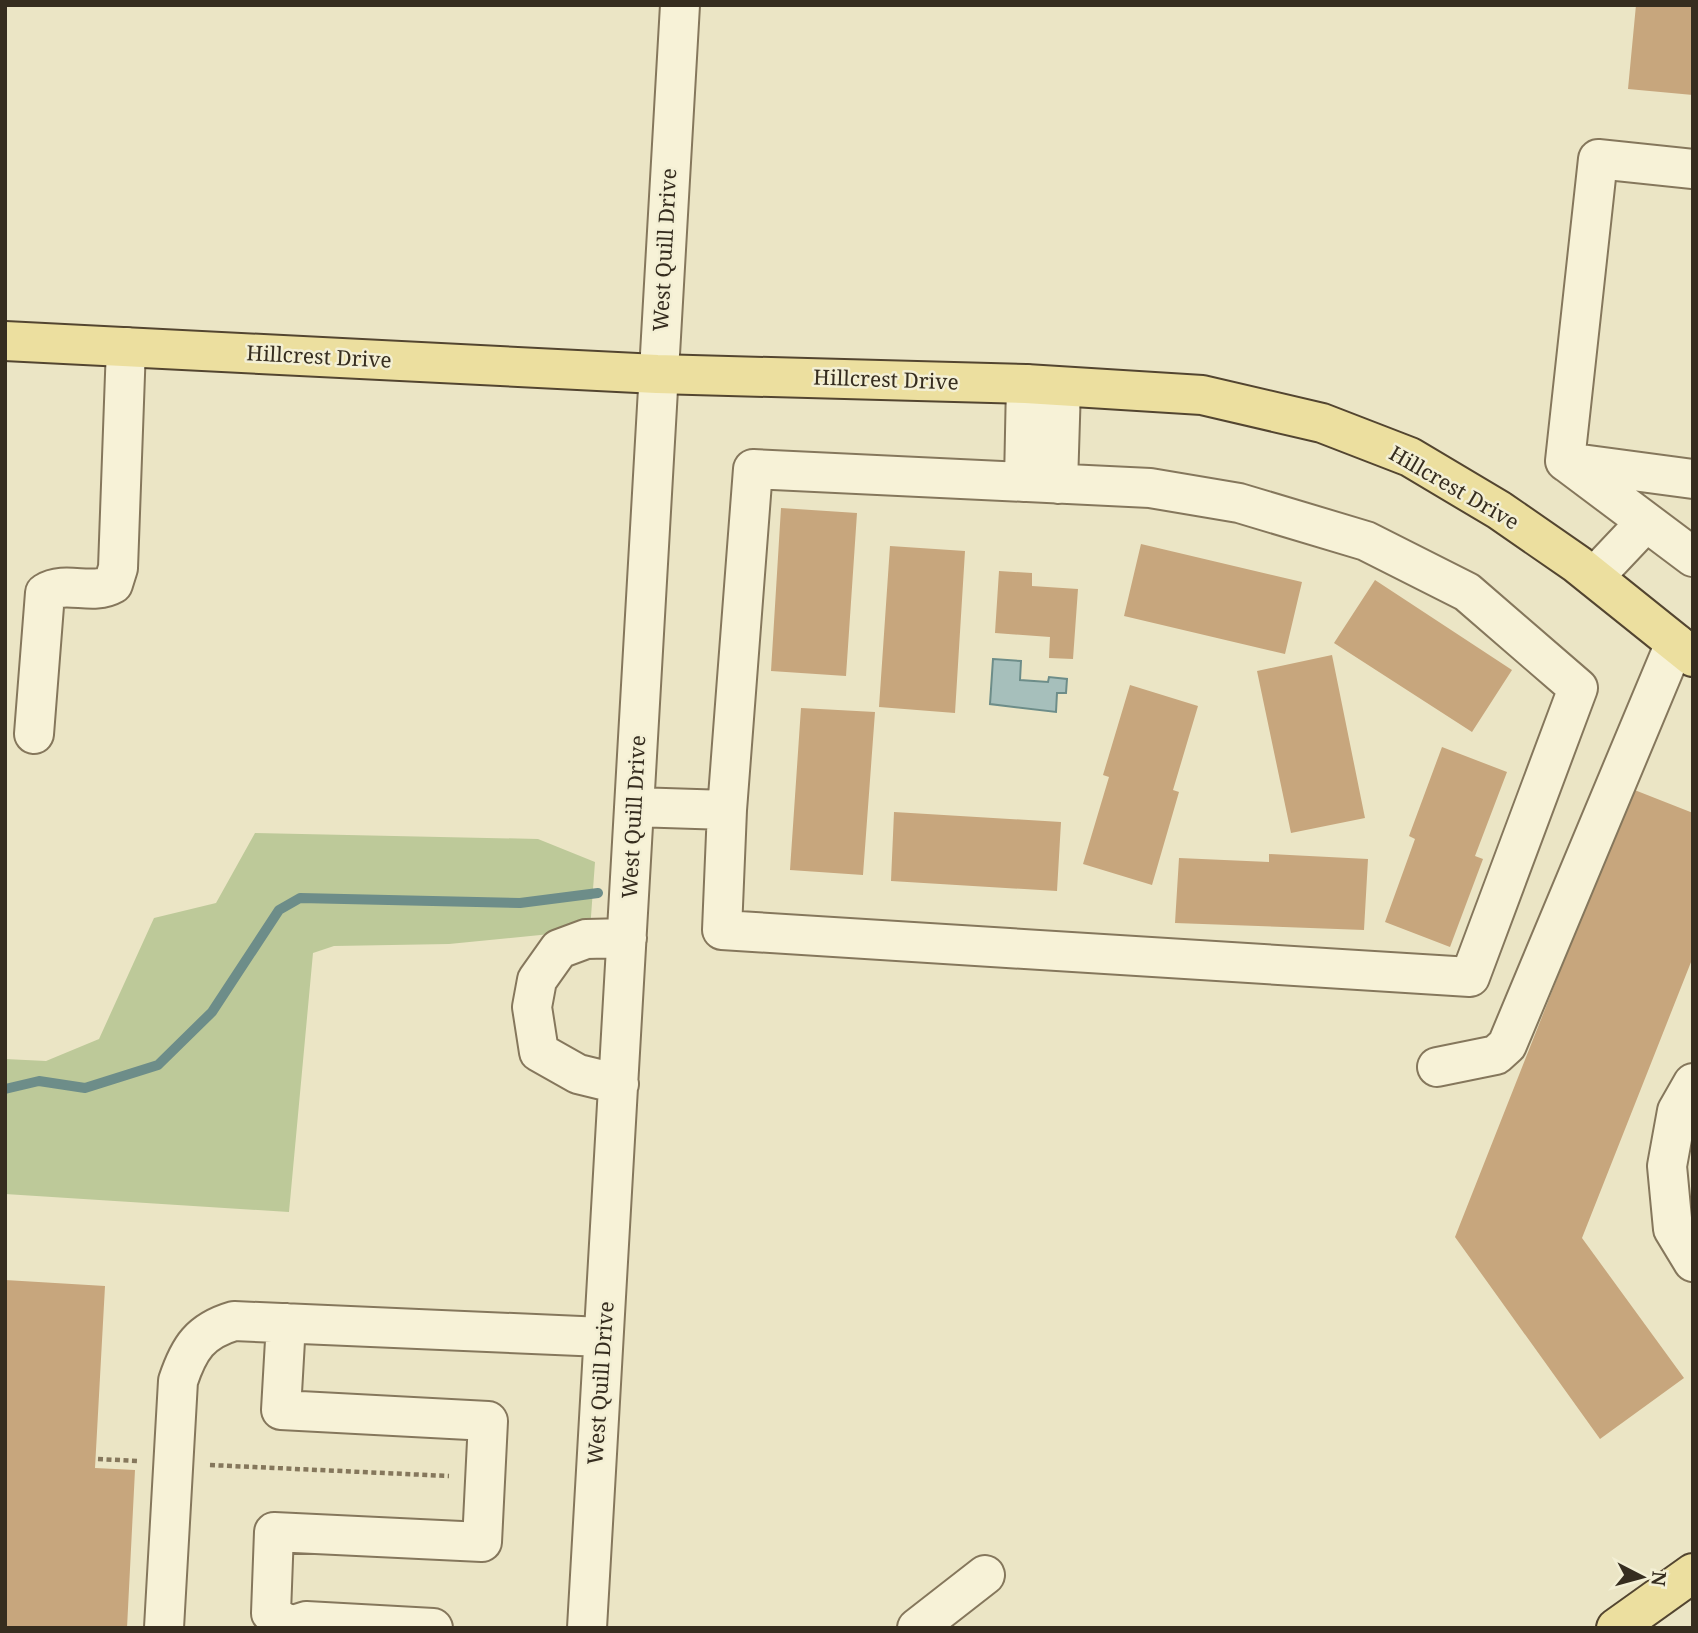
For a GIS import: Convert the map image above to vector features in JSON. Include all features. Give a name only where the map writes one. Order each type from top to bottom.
[{"type":"main road","name":"Hillcrest Drive","points":[[5,341],[657,374],[1043,385],[1202,395],[1322,423],[1410,457],[1499,510],[1594,577],[1684,650]]},
{"type":"main road","points":[[1616,1628],[1693,1573]]},
{"type":"street","name":"West Quill Drive","points":[[587,1628],[680,5]]},
{"type":"street","points":[[1564,461],[1598,159],[1693,169]]},
{"type":"street","points":[[34,733],[45,593],[55,586],[105,589],[113,584],[118,568],[126,347]]},
{"type":"street","points":[[1041,483],[1043,385]]},
{"type":"street","points":[[1564,461],[1693,478]]},
{"type":"street","points":[[1564,461],[1693,557]]},
{"type":"street","points":[[753,469],[1150,488],[1239,503],[1366,541],[1467,592],[1578,688],[1470,977],[722,930],[727,810],[753,469]]},
{"type":"street","points":[[1594,577],[1646,523]]},
{"type":"street","points":[[1437,1068],[1496,1055],[1507,1045],[1684,650]]},
{"type":"street","points":[[634,807],[727,810]]},
{"type":"street","points":[[620,1084],[578,1074],[539,1052],[532,1007],[537,980],[559,949],[586,939],[627,937]]},
{"type":"street","points":[[1693,1083],[1677,1111],[1667,1166],[1673,1229],[1693,1262]]},
{"type":"street","points":[[164,1628],[178,1381],[186,1358],[199,1337],[215,1327],[234,1321],[603,1337]]},
{"type":"street","points":[[286,1324],[281,1410],[488,1421],[482,1542],[274,1532],[271,1613],[285,1626],[306,1621],[433,1628]]},
{"type":"street","points":[[917,1628],[985,1575]]},
{"type":"path","points":[[97,1459],[485,1478]]},
{"type":"green space","points":[[255,833],[538,839],[595,862],[590,930],[449,944],[334,946],[313,953],[289,1212],[5,1194],[5,1059],[46,1061],[99,1039],[154,918],[216,903]]},
{"type":"water","points":[[993,659],[1021,661],[1020,680],[1048,682],[1049,677],[1067,679],[1066,693],[1057,693],[1056,712],[990,704]]},
{"type":"building","points":[[1636,5],[1693,5],[1693,95],[1628,89]]},
{"type":"building","points":[[781,508],[857,513],[846,676],[771,671]]},
{"type":"building","points":[[1141,544],[1302,582],[1285,654],[1124,616]]},
{"type":"building","points":[[890,546],[965,551],[955,713],[879,707]]},
{"type":"building","points":[[999,571],[1032,573],[1032,586],[1078,589],[1073,659],[1049,658],[1050,637],[995,633]]},
{"type":"building","points":[[1375,580],[1512,670],[1472,732],[1334,643]]},
{"type":"building","points":[[1332,655],[1365,818],[1291,833],[1257,671]]},
{"type":"building","points":[[1130,685],[1198,706],[1173,790],[1179,792],[1152,885],[1083,864],[1109,777],[1103,775]]},
{"type":"building","points":[[801,708],[875,712],[863,875],[790,870]]},
{"type":"building","points":[[1442,747],[1507,772],[1475,856],[1483,859],[1450,947],[1385,922],[1415,839],[1409,836]]},
{"type":"building","points":[[1632,789],[1693,813],[1693,957],[1582,1238],[1684,1378],[1600,1439],[1455,1237]]},
{"type":"building","points":[[894,812],[1061,822],[1057,891],[891,881]]},
{"type":"building","points":[[1269,854],[1368,859],[1364,930],[1175,923],[1179,858],[1269,862]]},
{"type":"building","points":[[5,1280],[105,1286],[95,1468],[135,1470],[127,1628],[5,1628]]},
{"type":"waterway","points":[[5,1089],[39,1081],[85,1088],[158,1065],[212,1012],[279,910],[300,898],[520,903],[598,893]]}]
